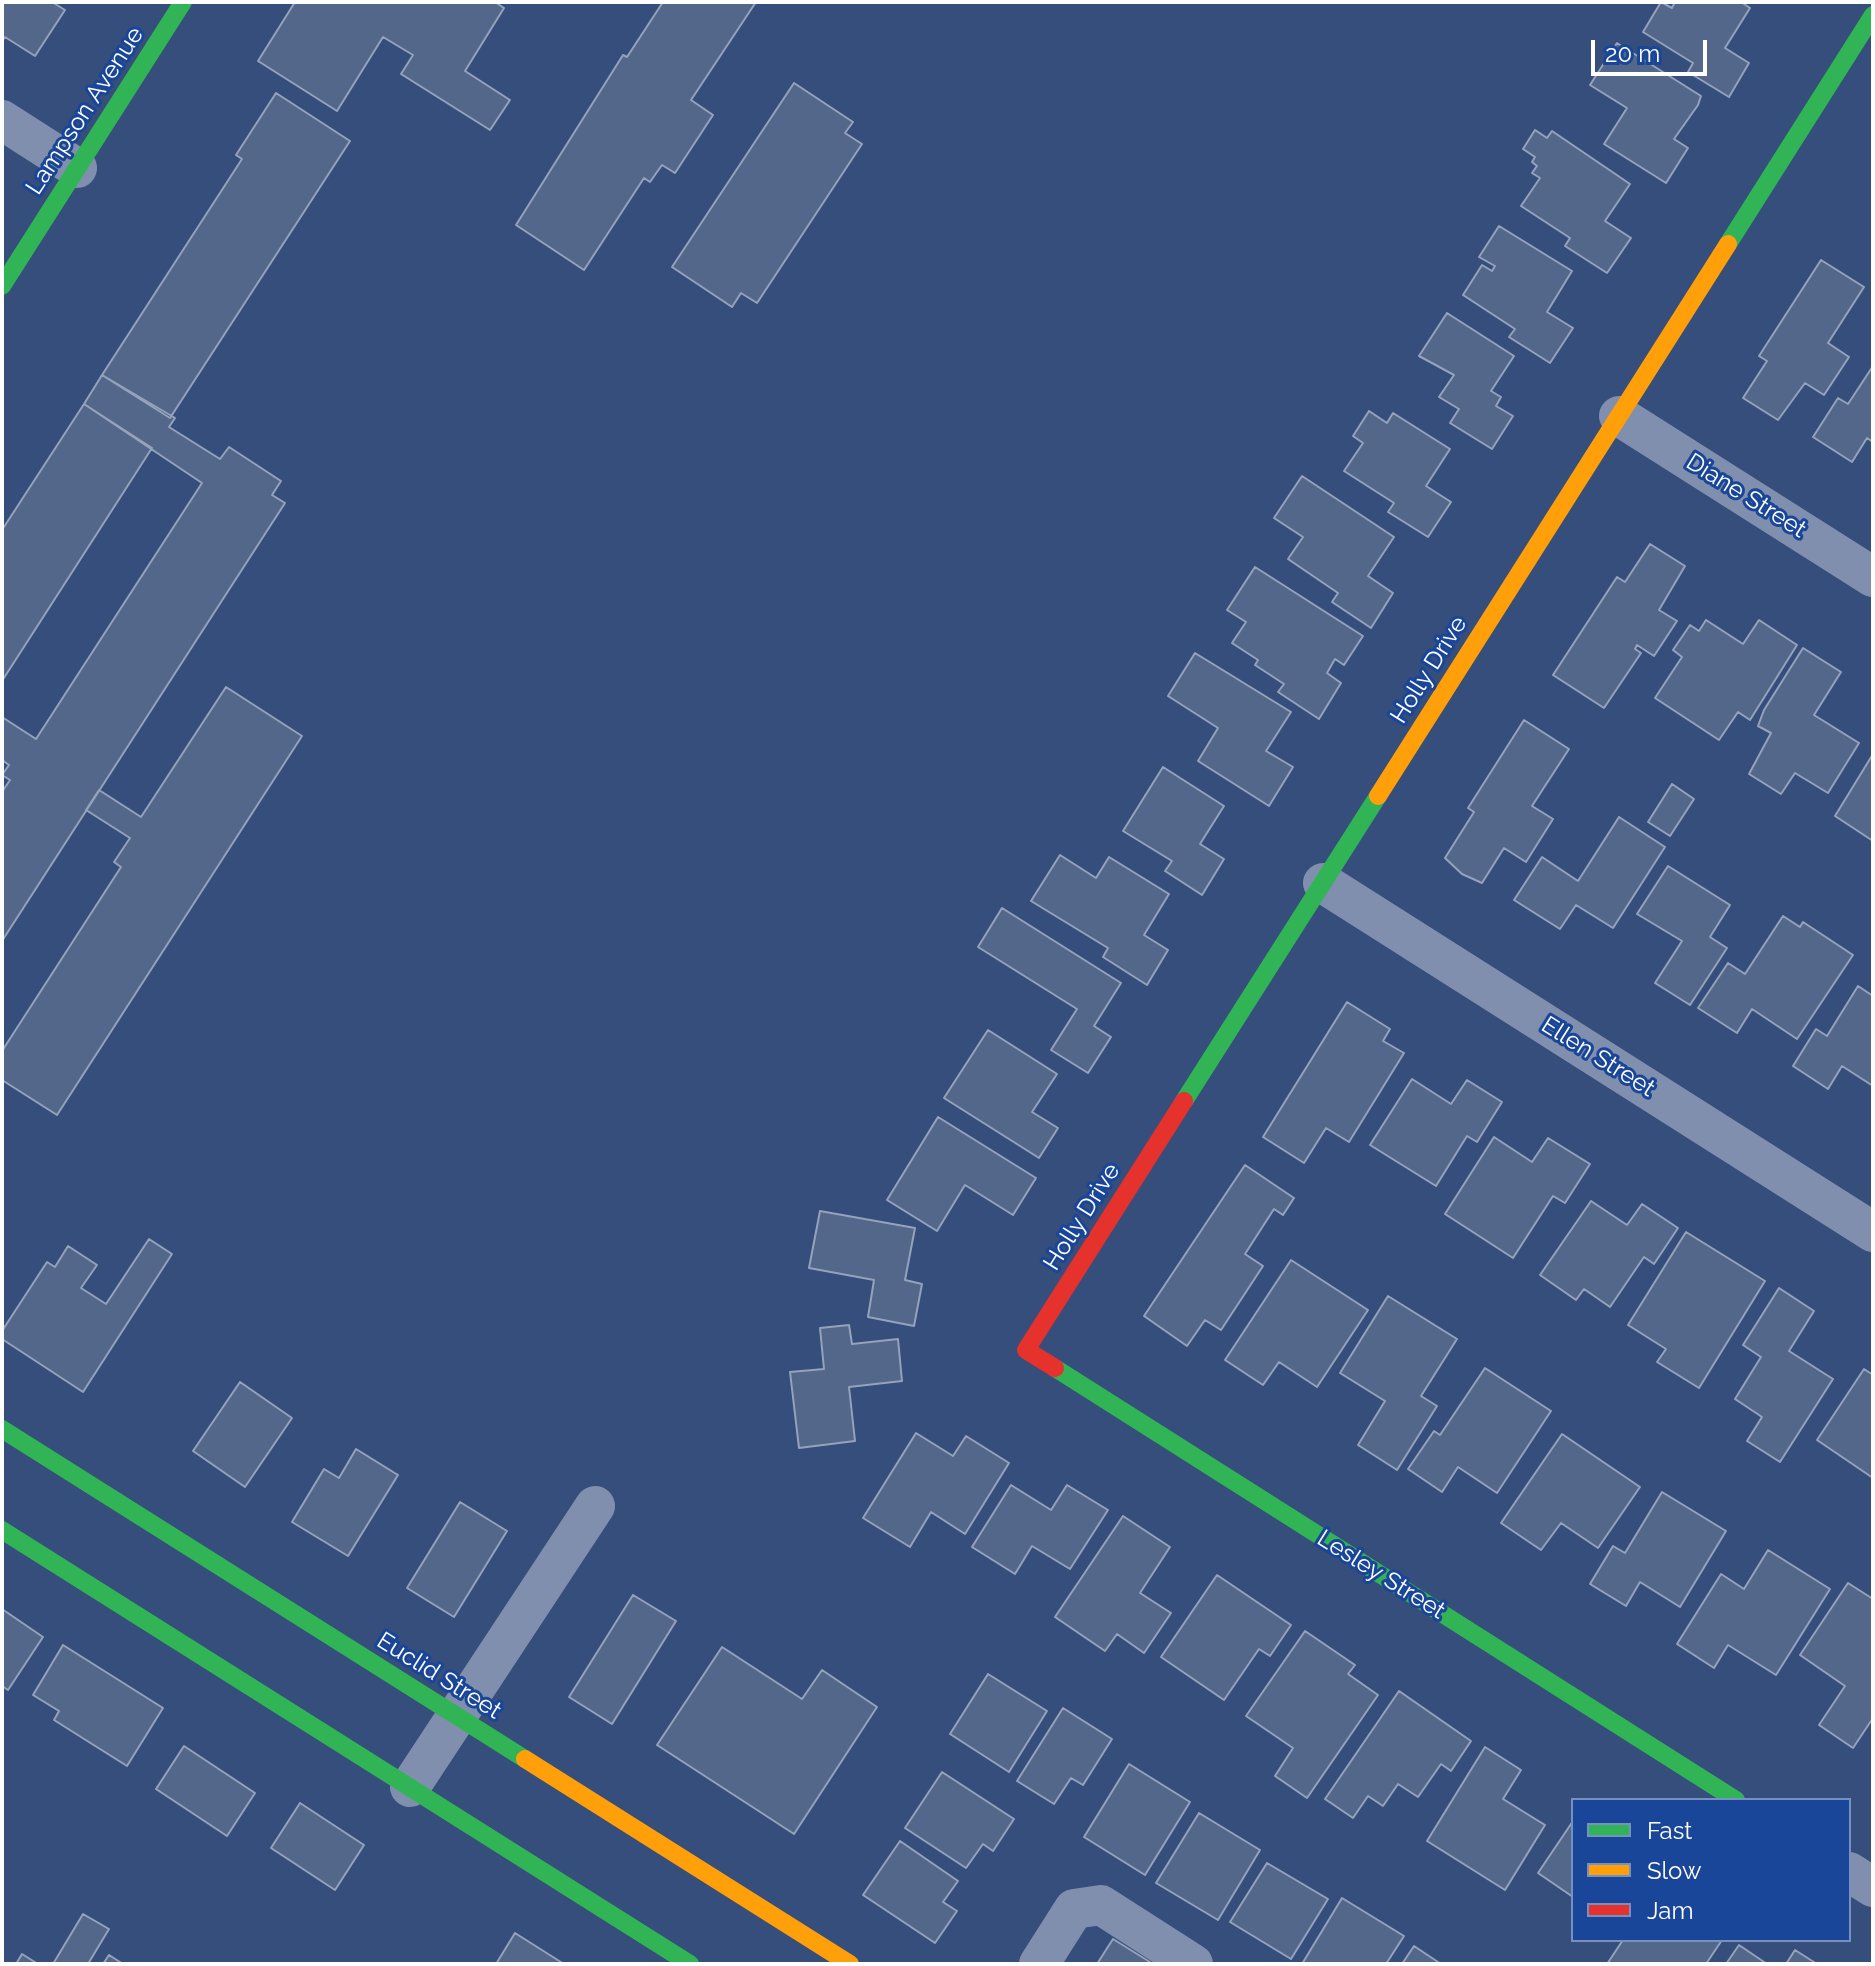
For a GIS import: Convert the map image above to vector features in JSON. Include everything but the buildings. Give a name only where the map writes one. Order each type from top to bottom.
[{"type":"street","name":"Lampson Avenue","points":[[2,286],[183,2]]},
{"type":"street","name":"Holly Drive","points":[[1026,1350],[1873,15]]},
{"type":"street","points":[[2,120],[77,168]]},
{"type":"street","name":"Diane Street","points":[[1619,416],[1873,577]]},
{"type":"street","name":"Ellen Street","points":[[1323,883],[1873,1232]]},
{"type":"street","name":"Lesley Street","points":[[1026,1350],[1733,1798]]},
{"type":"street","name":"Euclid Street","points":[[2,1429],[850,1964]]},
{"type":"street","points":[[410,1787],[595,1506]]},
{"type":"street","points":[[2,1530],[690,1964]]},
{"type":"street","points":[[1851,1873],[1873,1887]]},
{"type":"street","points":[[1039,1964],[1074,1909],[1101,1905],[1193,1964]]},
{"type":"traffic: fast","points":[[2,286],[183,2]]},
{"type":"traffic: fast","points":[[1728,244],[1873,15]]},
{"type":"traffic: fast","points":[[1184,1101],[1378,796]]},
{"type":"traffic: fast","points":[[1055,1368],[1733,1798]]},
{"type":"traffic: fast","points":[[2,1429],[525,1759]]},
{"type":"traffic: fast","points":[[2,1530],[690,1964]]},
{"type":"traffic: slow","points":[[1378,796],[1728,244]]},
{"type":"traffic: slow","points":[[525,1759],[850,1964]]},
{"type":"traffic: jam","points":[[1055,1368],[1026,1350],[1184,1101]]}]
